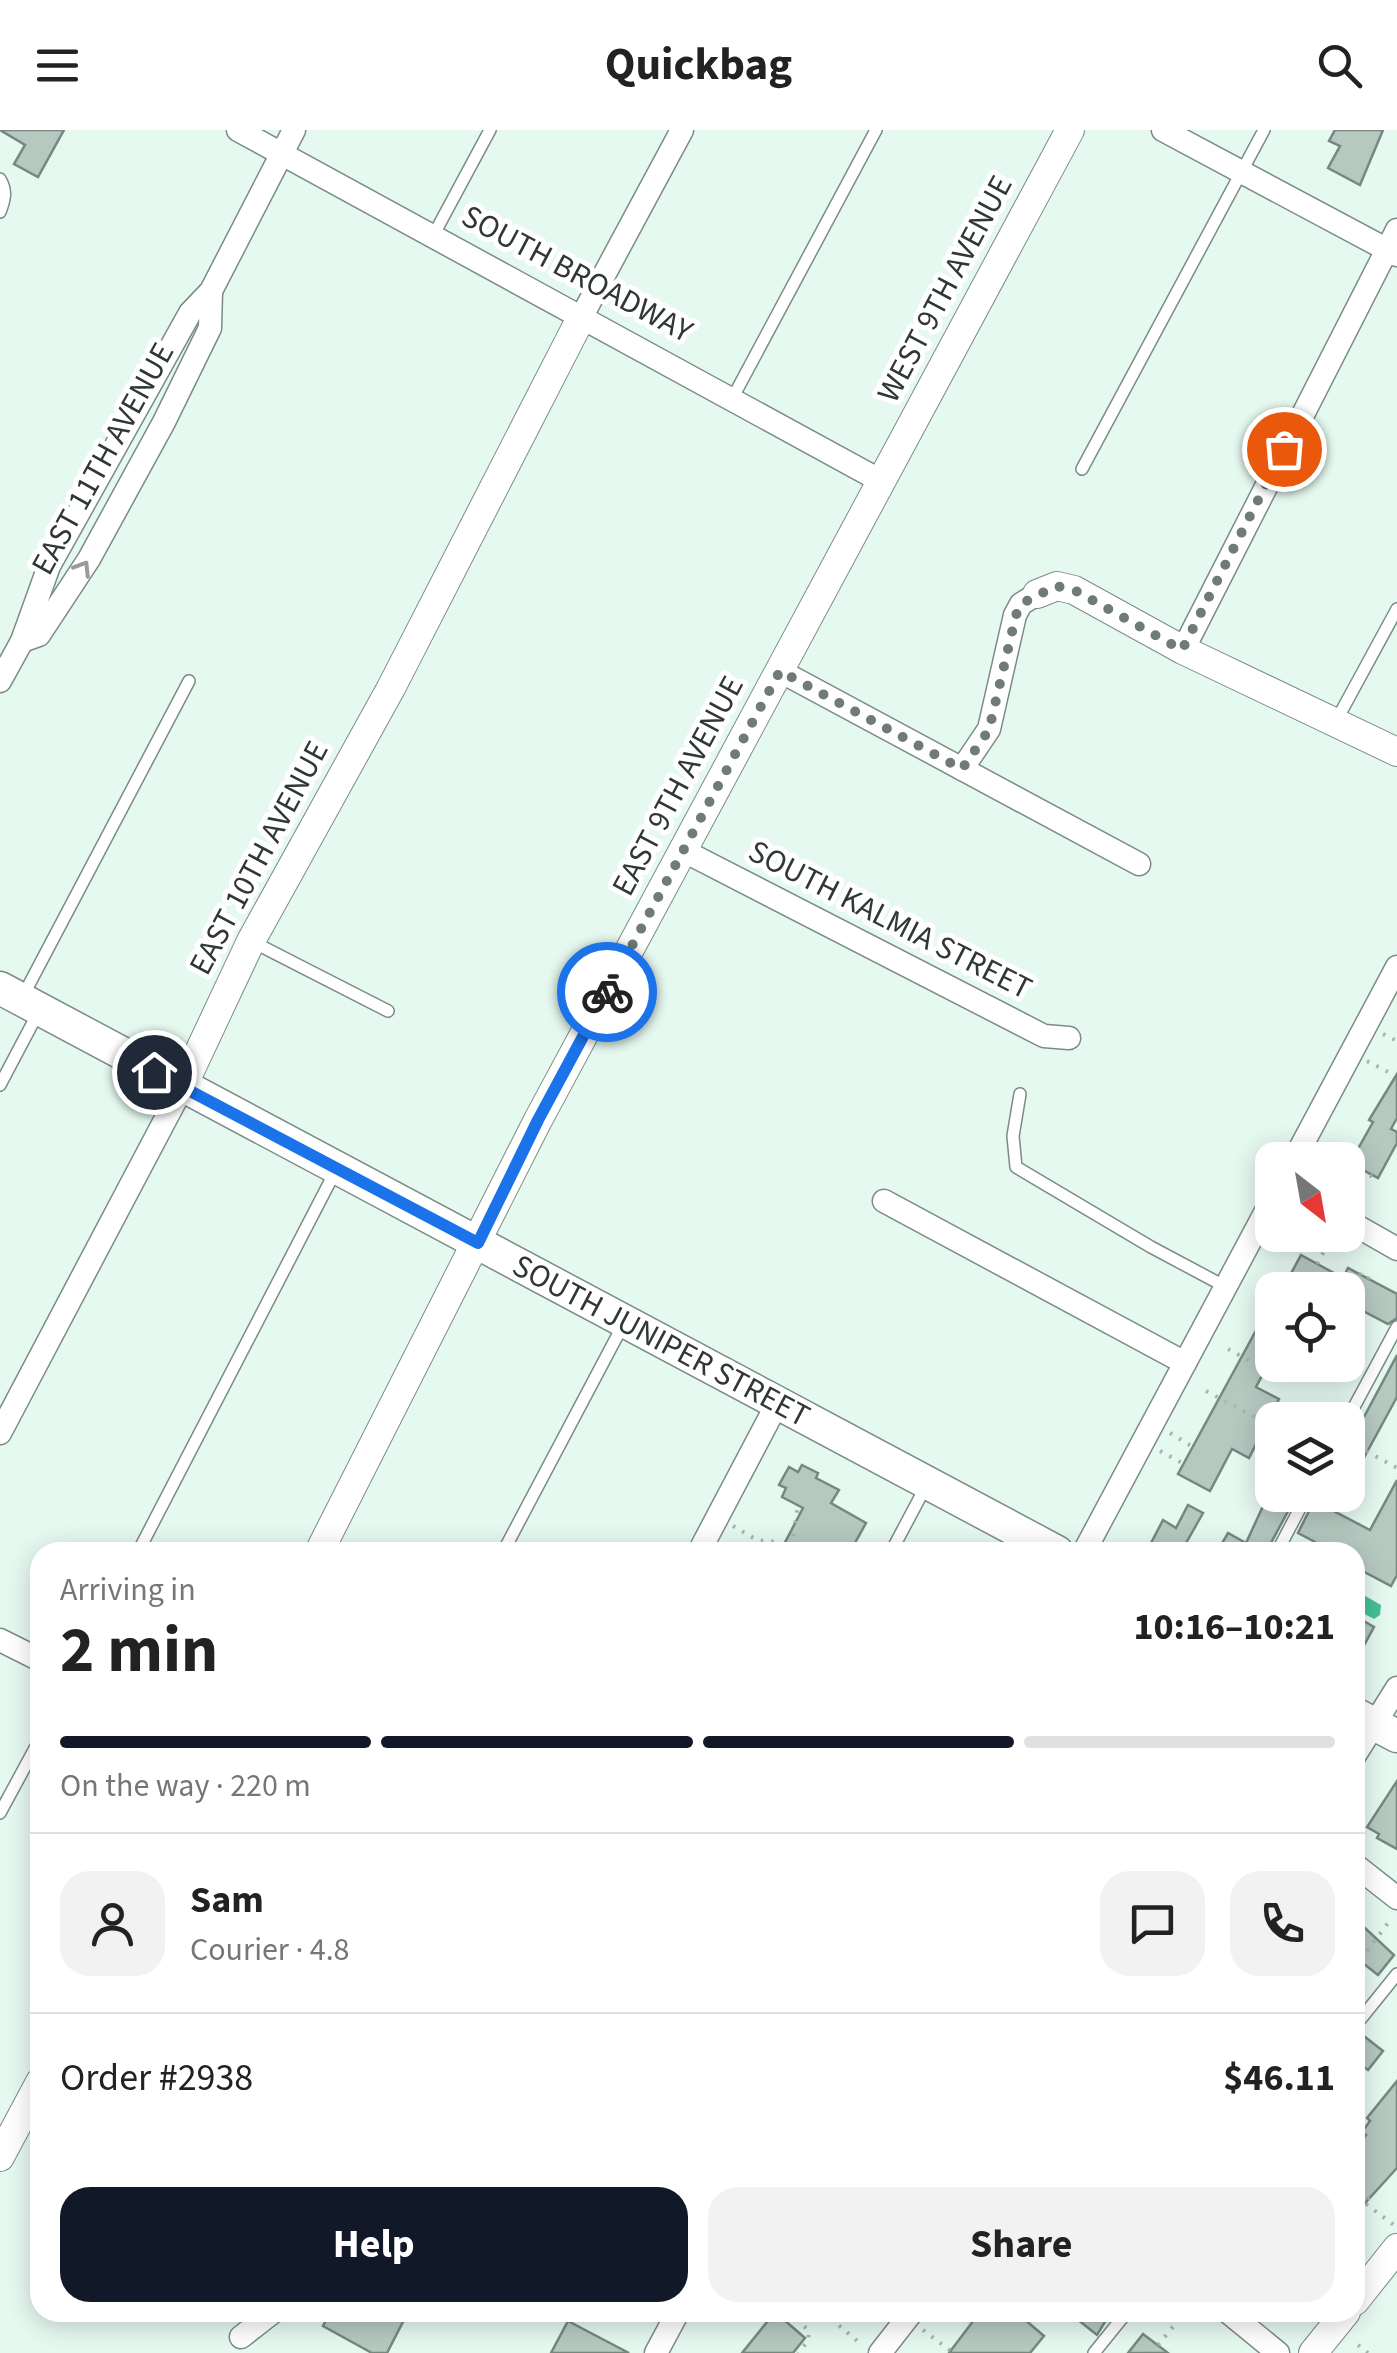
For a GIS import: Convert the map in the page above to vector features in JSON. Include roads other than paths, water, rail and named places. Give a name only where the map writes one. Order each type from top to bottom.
[{"type":"main road","name":"SOUTH JUNIPER STREET","points":[[20,999],[1039,1542]]},
{"type":"street","name":"SOUTH BROADWAY","points":[[238,130],[881,481]]},
{"type":"street","name":"EAST 11TH AVENUE","points":[[0,681],[22,640],[48,566],[190,313],[211,292],[294,130]]},
{"type":"street","points":[[582,316],[682,130]]},
{"type":"street","name":"WEST 9TH AVENUE","points":[[881,481],[1070,130]]},
{"type":"street","points":[[1163,130],[1393,244],[1182,650]]},
{"type":"street","name":"EAST 10TH AVENUE","points":[[0,1433],[182,1088],[251,941],[390,688],[582,316]]},
{"type":"street","name":"EAST 9TH AVENUE","points":[[324,1542],[538,1120],[881,481]]},
{"type":"street","points":[[962,769],[989,730],[1021,604],[1056,586],[1074,590],[1182,650],[1397,752]]},
{"type":"street","points":[[780,671],[1139,864]]},
{"type":"street","name":"SOUTH KALMIA STREET","points":[[684,851],[1044,1036],[1069,1038]]},
{"type":"street","points":[[1304,1142],[1397,967]]},
{"type":"street","points":[[884,1201],[1185,1363]]},
{"type":"street","points":[[1365,1230],[1397,1248]]},
{"type":"street","points":[[1089,1542],[1255,1232]]},
{"type":"street","points":[[704,1542],[778,1402]]},
{"type":"street","points":[[0,1640],[30,1655]]},
{"type":"street","points":[[1376,1725],[1397,1688]]},
{"type":"street","points":[[1365,1872],[1397,1898]]},
{"type":"street","points":[[0,2157],[30,2101]]},
{"type":"street","points":[[1365,2288],[1397,2248]]},
{"type":"street","points":[[241,2338],[261,2322]]},
{"type":"street","points":[[656,2353],[673,2322]]},
{"type":"street","points":[[876,2353],[904,2322]]},
{"type":"street","points":[[1240,2322],[1278,2353]]},
{"type":"street","points":[[1313,2353],[1338,2322]]},
{"type":"lane","points":[[433,236],[490,130]]},
{"type":"lane","points":[[732,398],[876,130]]},
{"type":"lane","points":[[1082,469],[1264,130]]},
{"type":"lane","points":[[0,179],[5,198],[0,212]]},
{"type":"lane","points":[[1335,723],[1397,608]]},
{"type":"lane","points":[[0,1084],[20,999],[189,681]]},
{"type":"lane","points":[[251,941],[388,1011]]},
{"type":"lane","points":[[1020,1094],[1013,1136],[1016,1167],[1226,1287]]},
{"type":"lane","points":[[143,1542],[337,1169]]},
{"type":"lane","points":[[508,1542],[624,1322]]},
{"type":"lane","points":[[1357,1402],[1397,1327]]},
{"type":"lane","points":[[896,1542],[928,1483]]},
{"type":"lane","points":[[1282,1542],[1299,1512]]},
{"type":"lane","points":[[0,1813],[30,1757]]},
{"type":"lane","points":[[1365,2014],[1397,1974]]},
{"type":"lane","points":[[1094,2353],[1119,2322]]}]
